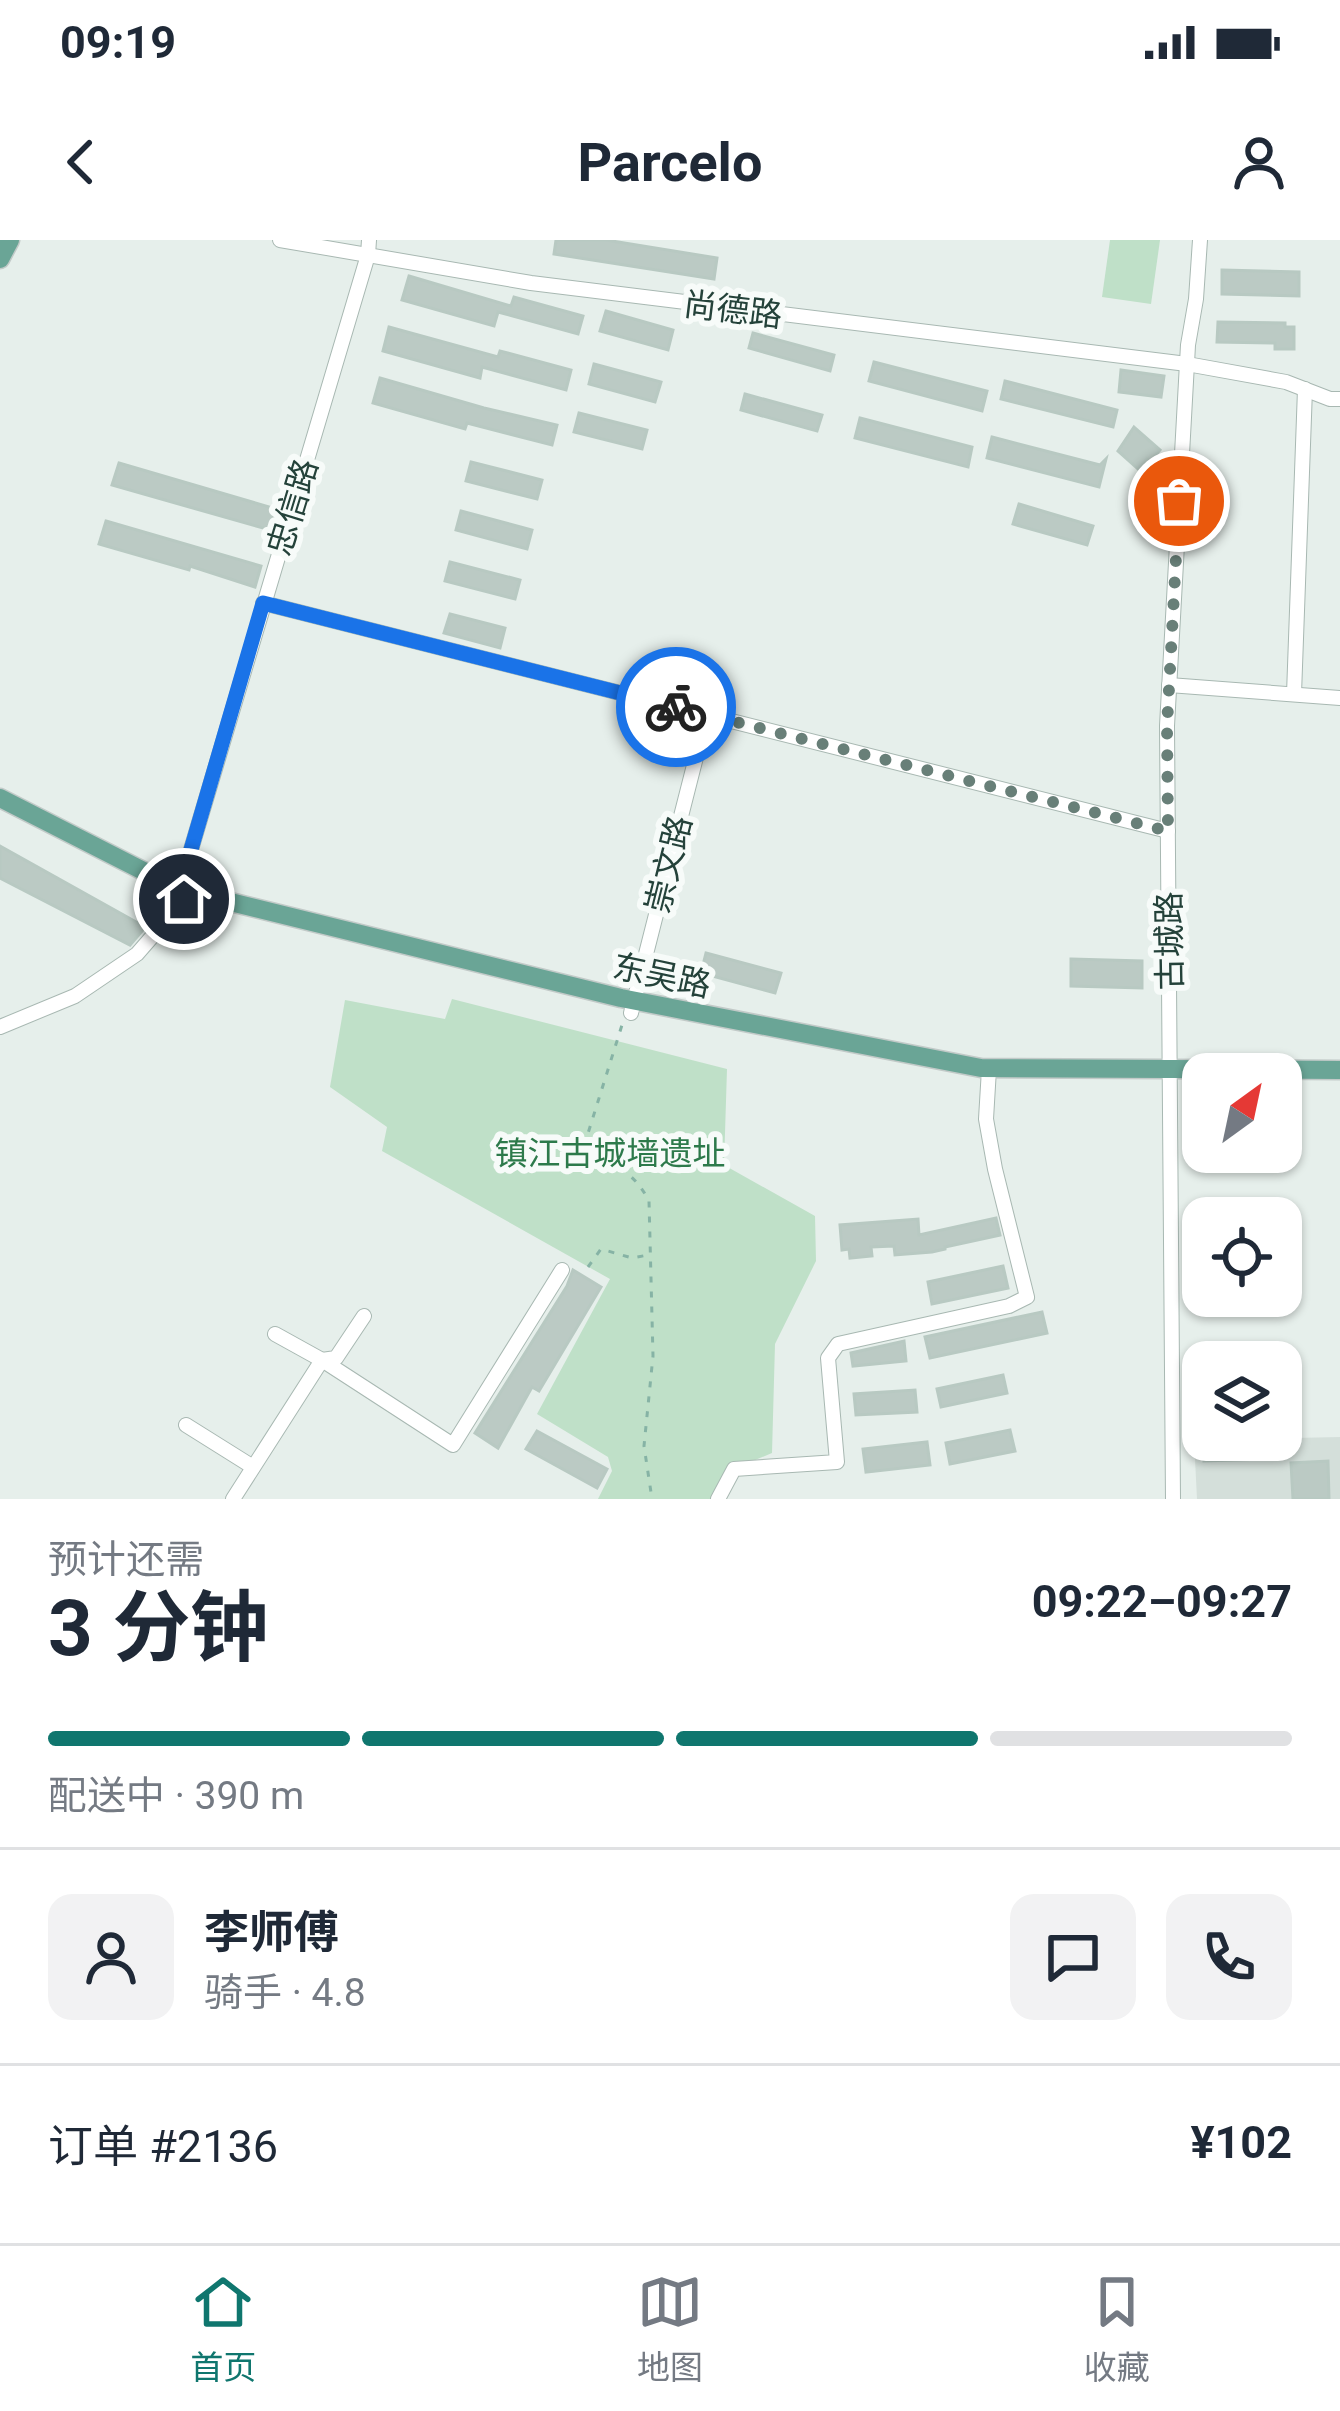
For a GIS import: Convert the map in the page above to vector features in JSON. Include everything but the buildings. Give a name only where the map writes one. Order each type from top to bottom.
[{"type":"main road","points":[[0,259],[10,240]]},
{"type":"main road","name":"东吴路","points":[[0,799],[185,894]]},
{"type":"main road","name":"东吴路","points":[[0,810],[163,892],[630,1008],[989,1074],[1170,1076],[1340,1070]]},
{"type":"main road","name":"东吴路","points":[[1170,1076],[1182,1078]]},
{"type":"main road","points":[[1302,1081],[1340,1081]]},
{"type":"street","name":"尚德路","points":[[280,240],[368,248],[530,283],[1187,364],[1286,382],[1340,399]]},
{"type":"street","name":"古城路","points":[[1173,1499],[1169,685],[1187,364],[1201,240]]},
{"type":"street","name":"忠信路","points":[[185,894],[190,853],[368,248]]},
{"type":"street","points":[[1294,694],[1305,389]]},
{"type":"street","points":[[263,603],[1168,831]]},
{"type":"street","points":[[1169,685],[1340,698]]},
{"type":"street","name":"崇文路","points":[[630,1008],[706,715]]},
{"type":"street","points":[[0,1027],[75,996],[137,954],[185,894]]},
{"type":"street","points":[[718,1499],[734,1469],[837,1462],[828,1358],[838,1344],[1009,1306],[1027,1297],[986,1119],[989,1074]]},
{"type":"street","points":[[275,1334],[453,1445],[562,1270]]},
{"type":"street","points":[[233,1499],[322,1360],[336,1358],[364,1316]]},
{"type":"street","points":[[187,1425],[254,1467]]},
{"type":"path","points":[[584,1146],[630,1008]]},
{"type":"path","points":[[594,1153],[640,1183],[649,1201],[653,1356],[644,1445],[652,1499]]},
{"type":"path","points":[[589,1267],[601,1250],[632,1258],[650,1255]]},
{"type":"shaded area","points":[[1340,1437],[1340,1499],[1197,1499],[1195,1461],[1302,1461],[1302,1438]]},
{"type":"green space","points":[[1110,240],[1160,240],[1151,304],[1102,297]]},
{"type":"green space","name":"镇江古城墙遗址","points":[[452,999],[727,1069],[724,1165],[815,1216],[816,1261],[775,1344],[772,1453],[734,1469],[718,1499],[598,1499],[612,1471],[608,1457],[537,1414],[610,1279],[382,1151],[387,1127],[330,1087],[345,1000],[445,1019]]},
{"type":"way so far","points":[[676,707],[1168,831],[1167,726],[1179,501]]},
{"type":"route","points":[[184,899],[190,853],[263,603],[676,707]]}]
